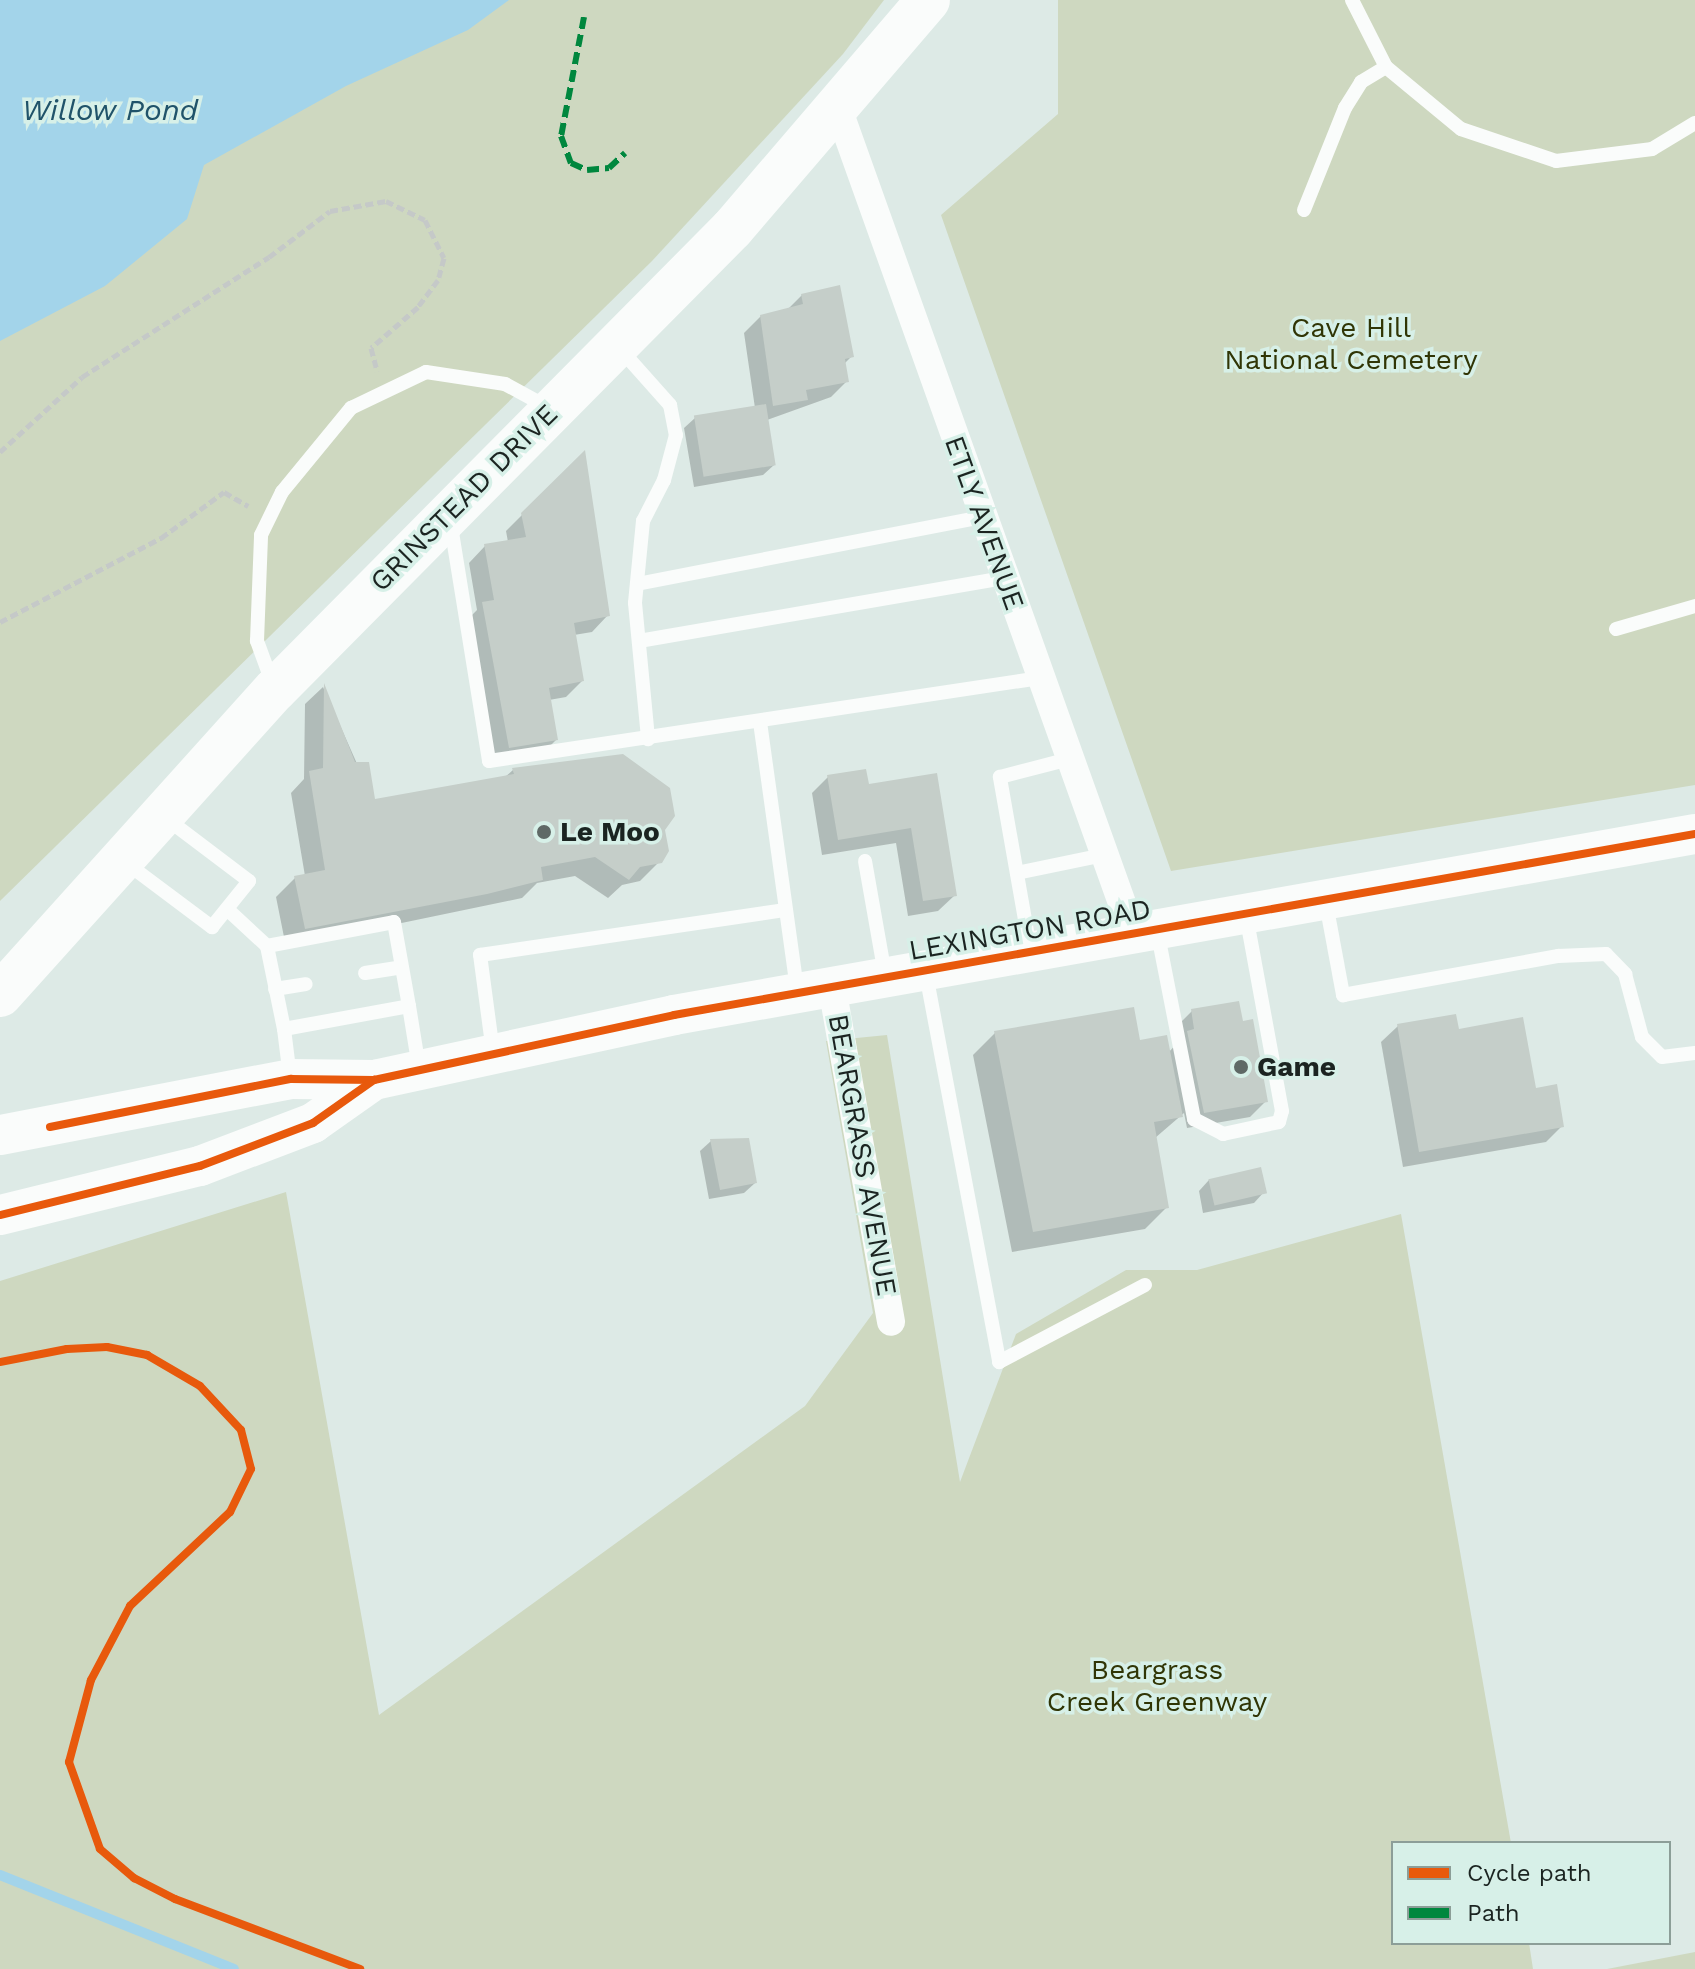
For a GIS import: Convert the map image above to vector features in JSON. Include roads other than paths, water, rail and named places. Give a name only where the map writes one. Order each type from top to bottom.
[{"type":"main road","name":"GRINSTEAD DRIVE","points":[[0,995],[275,690],[732,229],[839,111],[928,0]]},
{"type":"main road","name":"LEXINGTON ROAD","points":[[0,1135],[291,1079],[374,1080],[493,1052],[815,990],[1695,834]]},
{"type":"main road","name":"LEXINGTON ROAD","points":[[0,1215],[200,1166],[313,1123],[374,1080]]},
{"type":"street","name":"ETLY AVENUE","points":[[839,111],[1104,855],[1145,932]]},
{"type":"street","name":"BEARGRASS AVENUE","points":[[815,990],[891,1322]]},
{"type":"lane","points":[[1352,0],[1386,67],[1461,129],[1556,161],[1652,149],[1695,123]]},
{"type":"lane","points":[[1304,210],[1345,108],[1361,82],[1386,67]]},
{"type":"lane","points":[[617,345],[670,405],[676,435],[664,480],[643,521],[637,584],[648,739]]},
{"type":"lane","points":[[275,690],[257,641],[261,535],[282,492],[351,408],[426,372],[505,384],[553,410]]},
{"type":"lane","points":[[449,514],[489,761],[1040,678]]},
{"type":"lane","points":[[637,584],[982,517]]},
{"type":"lane","points":[[639,641],[1004,578]]},
{"type":"lane","points":[[1616,629],[1695,606]]},
{"type":"lane","points":[[760,722],[786,910],[815,990]]},
{"type":"lane","points":[[1031,953],[1000,777],[1069,759]]},
{"type":"lane","points":[[121,860],[212,927],[249,881],[161,815]]},
{"type":"lane","points":[[1017,873],[1104,855]]},
{"type":"lane","points":[[865,861],[885,978]]},
{"type":"lane","points":[[1325,900],[1343,995],[1558,956],[1606,954],[1625,974],[1642,1037],[1662,1057],[1695,1053]]},
{"type":"lane","points":[[227,909],[267,946],[291,1079]]},
{"type":"lane","points":[[493,1052],[480,955],[786,910]]},
{"type":"lane","points":[[1145,932],[1194,1119],[1223,1134],[1279,1122],[1282,1111],[1246,914]]},
{"type":"lane","points":[[267,946],[394,922],[419,1068]]},
{"type":"lane","points":[[365,973],[402,967]]},
{"type":"lane","points":[[925,971],[999,1362],[1145,1285]]},
{"type":"lane","points":[[275,989],[306,984]]},
{"type":"lane","points":[[284,1029],[409,1006]]},
{"type":"water","name":"Willow Pond","points":[[0,0],[509,0],[468,30],[346,86],[204,165],[187,219],[105,286],[0,341]]},
{"type":"waterway","points":[[0,1875],[234,1969]]},
{"type":"place","name":"Le Moo","points":[[544,832]]},
{"type":"place","name":"Game","points":[[1241,1067]]},
{"type":"park label","name":"Cave Hill National Cemetery","points":[[1351,344]]},
{"type":"park label","name":"Beargrass Creek Greenway","points":[[1157,1686]]}]
